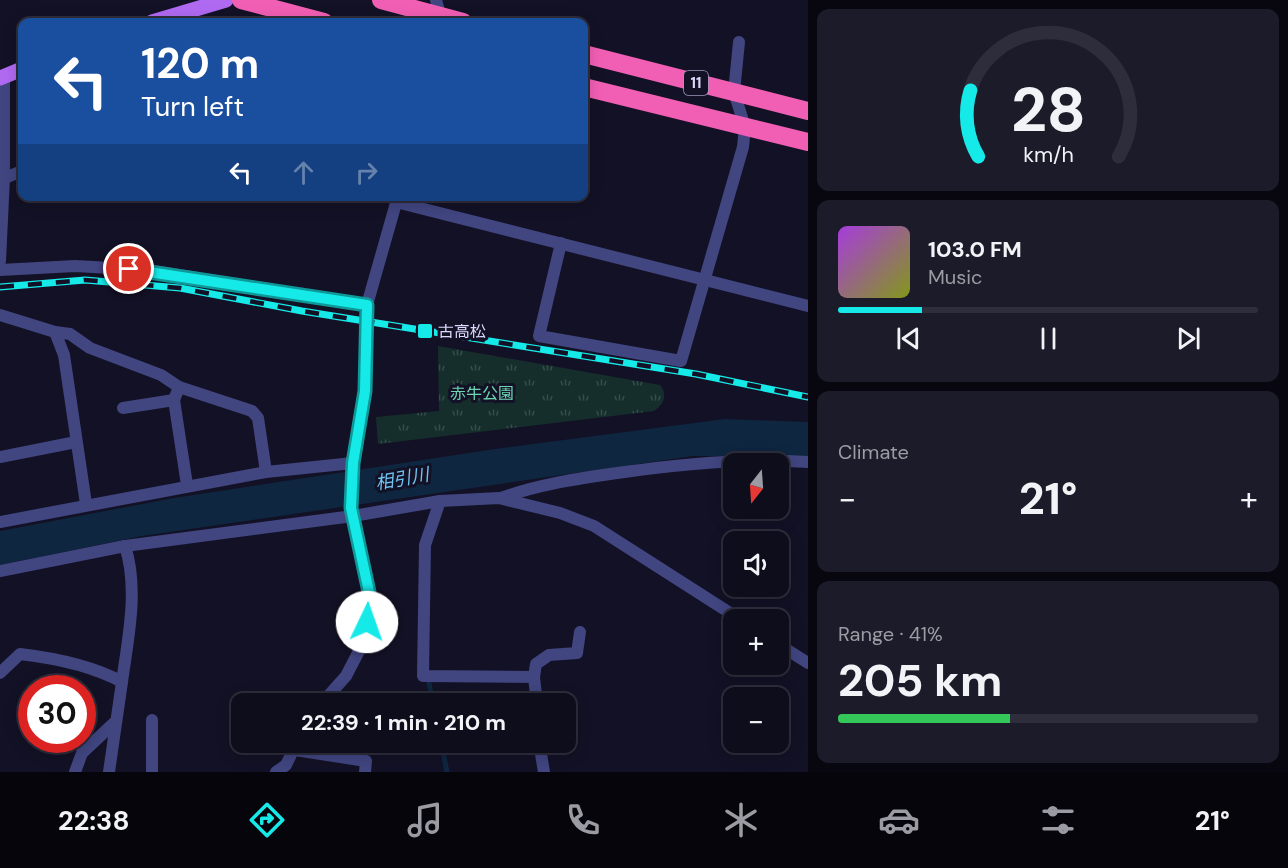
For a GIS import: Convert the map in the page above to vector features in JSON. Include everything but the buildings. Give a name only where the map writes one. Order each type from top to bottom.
[{"type":"highway","points":[[241,0],[309,18]]},
{"type":"highway","points":[[381,0],[440,13]]},
{"type":"highway","name":"11","points":[[588,55],[808,111]]},
{"type":"highway","name":"11","points":[[588,88],[808,142]]},
{"type":"main road","points":[[165,18],[226,0]]},
{"type":"main road","points":[[2,77],[18,71]]},
{"type":"street","points":[[561,243],[539,336],[681,361],[728,208],[743,147],[745,127],[734,92],[739,42]]},
{"type":"street","points":[[0,261],[2,77]]},
{"type":"street","points":[[2,179],[18,173]]},
{"type":"street","points":[[331,693],[346,676],[360,649],[367,622],[369,592],[352,512],[353,467],[365,391],[367,305],[396,201]]},
{"type":"street","points":[[404,201],[808,306]]},
{"type":"street","points":[[0,270],[75,266],[148,270],[367,305]]},
{"type":"street","points":[[0,315],[55,332],[70,334],[90,348],[161,375],[179,387],[252,411],[258,418],[266,472]]},
{"type":"street","points":[[55,332],[64,355],[86,504]]},
{"type":"street","points":[[179,387],[174,400],[187,485]]},
{"type":"street","points":[[123,408],[174,400]]},
{"type":"street","points":[[0,457],[76,442]]},
{"type":"street","points":[[0,572],[125,546],[352,512],[440,501],[499,498],[537,485],[698,463],[761,459],[808,462]]},
{"type":"street","points":[[0,522],[187,485],[266,472],[353,467]]},
{"type":"street","points":[[499,498],[560,513],[594,526],[724,609]]},
{"type":"street","points":[[440,501],[425,545],[423,676],[534,677]]},
{"type":"street","points":[[109,772],[114,723],[130,625],[131,565],[125,546]]},
{"type":"street","points":[[536,693],[534,677],[536,664],[549,655],[577,653],[580,632]]},
{"type":"street","points":[[789,651],[808,663]]},
{"type":"street","points":[[0,673],[20,654],[56,659],[111,676],[122,682]]},
{"type":"street","points":[[152,720],[152,772]]},
{"type":"street","points":[[75,772],[82,753],[114,723]]},
{"type":"street","points":[[283,770],[292,753]]},
{"type":"street","points":[[329,753],[366,761],[365,772]]},
{"type":"street","points":[[541,753],[544,772]]},
{"type":"green space","name":"赤牛公園","points":[[438,346],[660,385],[664,392],[664,399],[654,411],[378,444],[376,417],[439,411]]},
{"type":"water","name":"相引川","points":[[725,419],[808,422],[808,457],[789,457],[789,453],[723,453],[723,456],[693,456],[142,536],[0,565],[0,531],[174,498],[495,449]]},
{"type":"waterway","points":[[429,683],[431,693]]},
{"type":"waterway","points":[[443,753],[447,772]]},
{"type":"railway","points":[[0,287],[85,280],[180,288],[302,311],[696,374],[808,397]]},
{"type":"place","name":"古高松","points":[[425,331]]},
{"type":"route","points":[[129,269],[148,270],[367,305],[365,391],[353,463],[351,508],[369,592],[367,622]]}]
